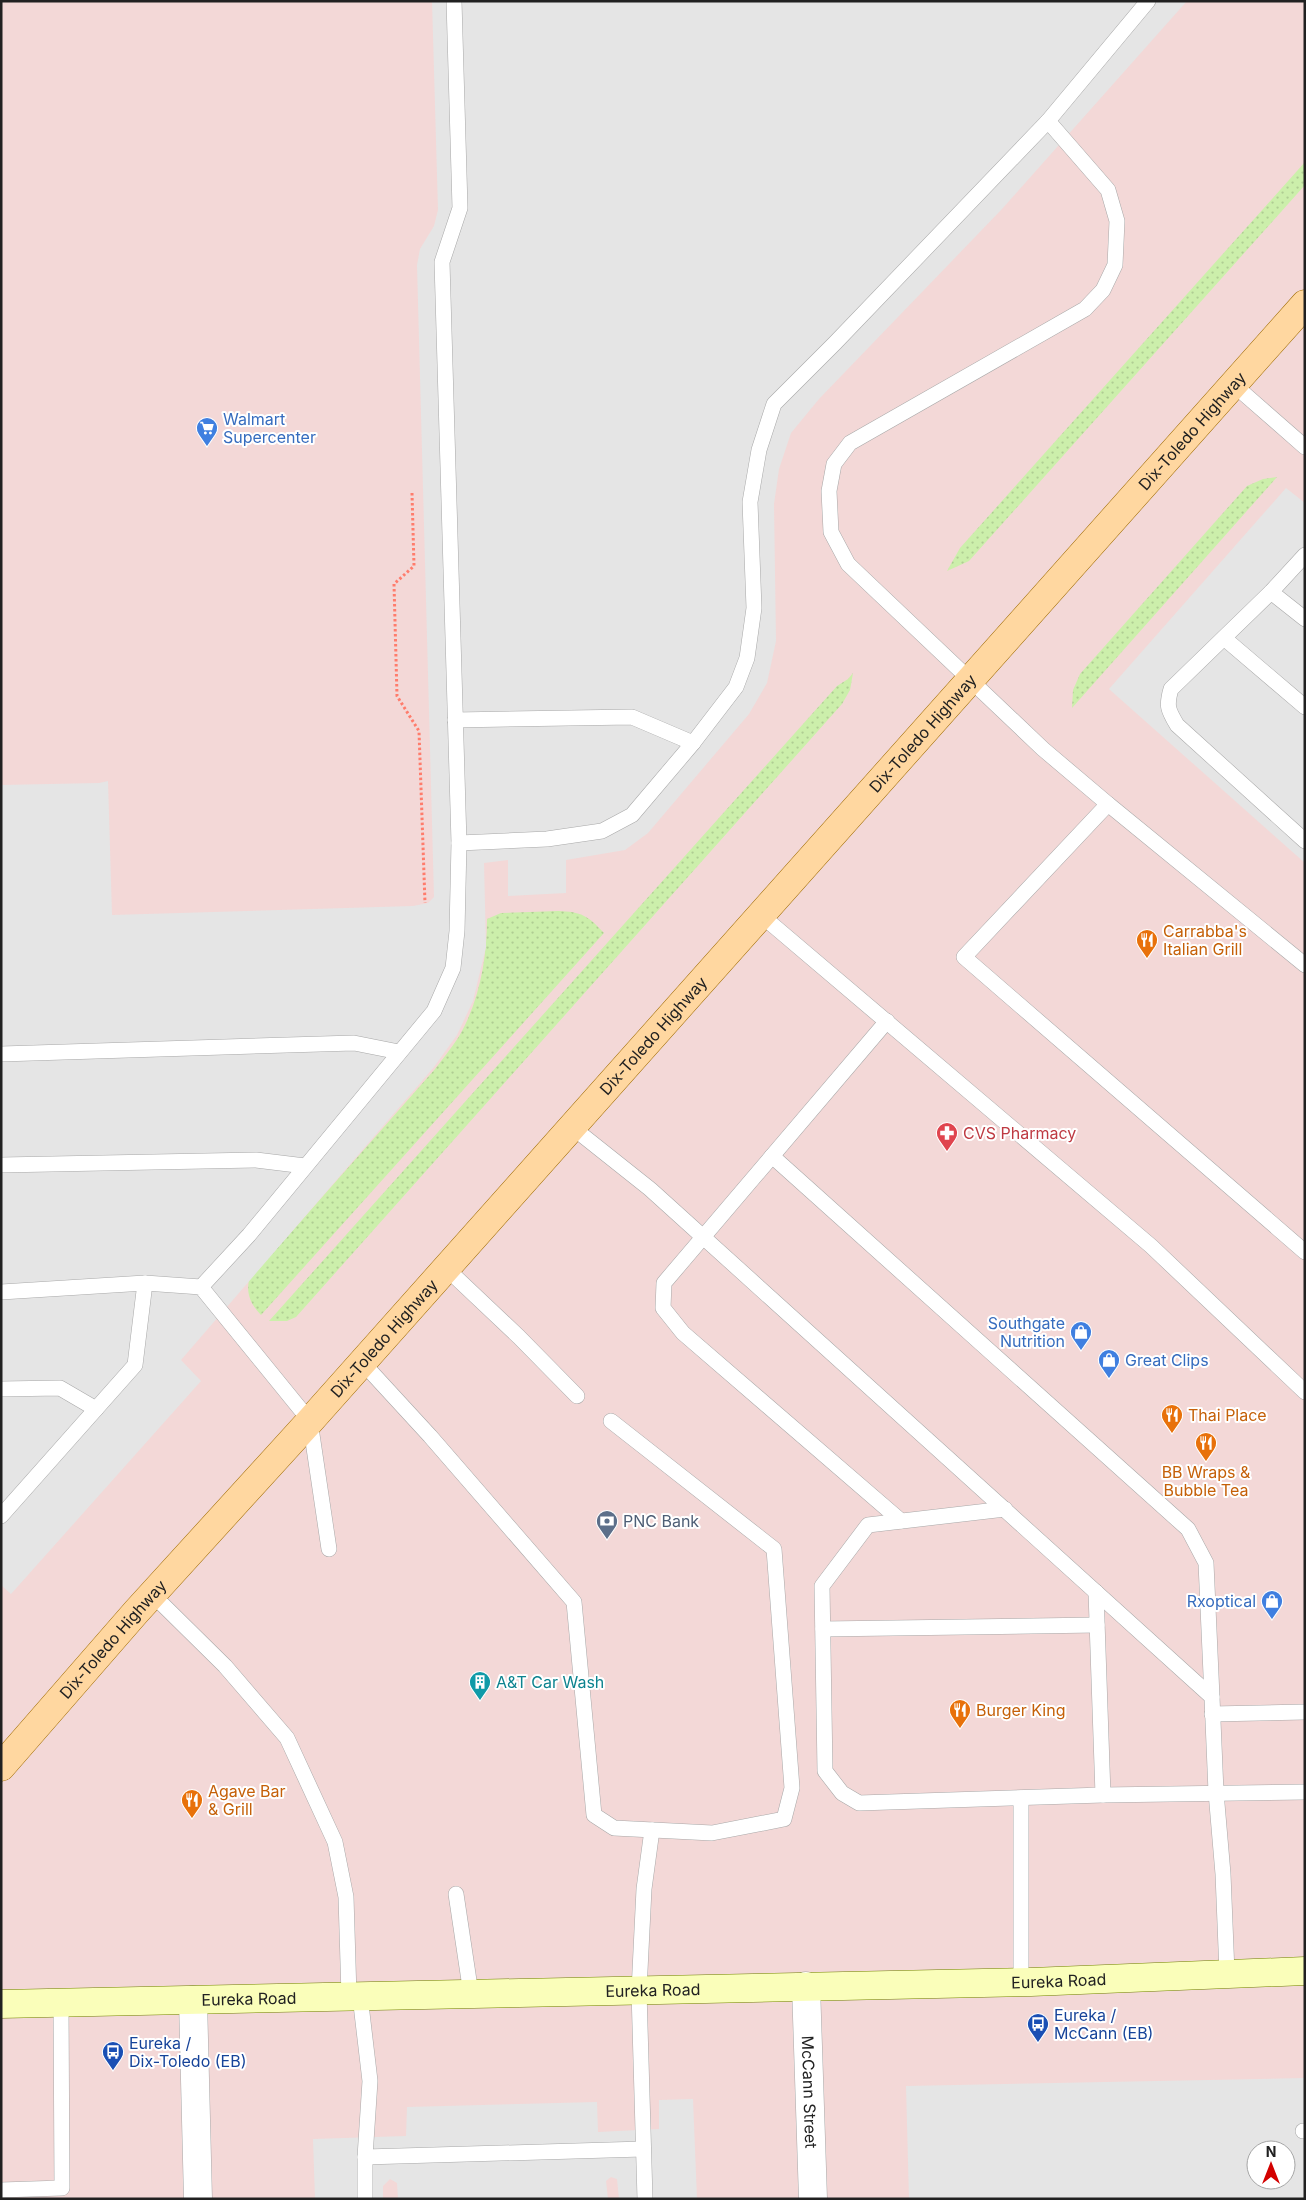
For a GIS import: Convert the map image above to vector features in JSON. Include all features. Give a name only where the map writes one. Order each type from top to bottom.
[{"type":"main road","name":"Dix-Toledo Highway","points":[[1,1767],[152,1594],[310,1421],[1305,304]]},
{"type":"main road","name":"Eureka Road","points":[[1,2004],[1021,1982],[1305,1971]]},
{"type":"street","name":"McCann Street","points":[[806,1986],[813,2199]]},
{"type":"street","points":[[193,2000],[198,2199]]},
{"type":"lane","points":[[200,1287],[248,1234],[434,1011],[453,968],[457,932],[458,843],[442,262],[460,208],[454,1]]},
{"type":"lane","points":[[458,843],[547,839],[602,831],[632,814],[693,743],[736,687],[747,658],[754,608],[750,502],[759,450],[774,404],[835,344],[1048,121],[1148,1]]},
{"type":"lane","points":[[1048,121],[1108,190],[1117,221],[1115,265],[1103,290],[1084,309],[850,443],[834,464],[829,491],[831,532],[848,564],[1043,749],[1305,965]]},
{"type":"lane","points":[[1234,384],[1305,447]]},
{"type":"lane","points":[[1305,554],[1271,592],[1172,689],[1167,702],[1169,712],[1177,725],[1305,841]]},
{"type":"lane","points":[[1271,592],[1305,619]]},
{"type":"lane","points":[[1224,638],[1305,707]]},
{"type":"lane","points":[[455,720],[632,717],[693,743]]},
{"type":"lane","points":[[1108,804],[964,957],[1305,1252]]},
{"type":"lane","points":[[761,915],[1151,1246],[1305,1392]]},
{"type":"lane","points":[[887,1021],[664,1283],[663,1308],[683,1333],[900,1521]]},
{"type":"lane","points":[[1,1054],[354,1043],[399,1052]]},
{"type":"lane","points":[[572,1127],[650,1189],[704,1237],[1212,1696]]},
{"type":"lane","points":[[772,1156],[1188,1528],[1206,1563],[1212,1714],[1223,1874],[1227,1973]]},
{"type":"lane","points":[[1,1165],[256,1160],[305,1166]]},
{"type":"lane","points":[[446,1268],[519,1337],[577,1396]]},
{"type":"lane","points":[[1,1516],[135,1365],[145,1283]]},
{"type":"lane","points":[[1,1292],[145,1283],[200,1287],[310,1421],[329,1549]]},
{"type":"lane","points":[[362,1362],[430,1436],[574,1602],[594,1815],[614,1828],[712,1833],[784,1819],[792,1788],[774,1549],[611,1421]]},
{"type":"lane","points":[[1,1389],[60,1388],[96,1409]]},
{"type":"lane","points":[[1005,1509],[868,1525],[822,1586],[825,1771],[842,1793],[859,1803],[1216,1792],[1305,1792]]},
{"type":"lane","points":[[1096,1592],[1103,1795]]},
{"type":"lane","points":[[152,1594],[226,1666],[288,1738],[335,1842],[346,1897],[355,1996],[370,2081],[365,2157],[365,2199]]},
{"type":"lane","points":[[823,1629],[1097,1625]]},
{"type":"lane","points":[[1212,1714],[1305,1712]]},
{"type":"lane","points":[[1021,1798],[1021,1982]]},
{"type":"lane","points":[[645,2199],[639,1990],[644,1889],[652,1830]]},
{"type":"lane","points":[[456,1894],[471,1994]]},
{"type":"lane","points":[[1,2190],[67,2194],[61,2003]]},
{"type":"lane","points":[[365,2157],[644,2150]]},
{"type":"path","points":[[412,493],[414,566],[394,584],[396,696],[419,730],[425,903]]},
{"type":"shaded area","points":[[1,1],[1305,1],[1305,2199],[1,2199]]},
{"type":"shaded area","points":[[432,1],[1187,1],[1002,209],[819,399],[791,433],[779,469],[774,504],[776,641],[767,683],[749,714],[648,833],[625,850],[566,860],[566,893],[508,896],[508,860],[484,863],[486,947],[473,1001],[457,1035],[434,1067],[181,1360],[201,1381],[11,1594],[1,1585],[1,785],[99,783],[108,781],[112,915],[413,906],[428,903],[434,897],[417,265],[420,249],[434,226],[438,210]]},
{"type":"shaded area","points":[[1286,488],[1305,503],[1305,863],[1109,689]]},
{"type":"shaded area","points":[[1305,2078],[1305,2199],[909,2199],[906,2086]]},
{"type":"shaded area","points":[[693,2099],[697,2199],[619,2199],[617,2179],[611,2177],[606,2181],[608,2199],[398,2199],[397,2183],[390,2179],[383,2186],[383,2199],[315,2199],[313,2139],[406,2136],[407,2107],[597,2102],[598,2132],[659,2129],[659,2100]]},
{"type":"green space","points":[[1305,162],[1305,185],[969,561],[947,571],[960,548]]},
{"type":"green space","points":[[1277,477],[1072,708],[1073,690],[1080,674],[1247,486],[1263,479]]},
{"type":"green space","points":[[853,673],[850,690],[842,704],[296,1317],[287,1321],[269,1321],[837,686],[848,679]]},
{"type":"green space","points":[[573,912],[584,916],[604,933],[261,1315],[250,1299],[248,1290],[249,1280],[435,1069],[458,1038],[471,1010],[480,980],[487,934],[487,919],[501,913]]},
{"type":"place","name":"Walmart Supercenter","points":[[207,447]]},
{"type":"place","name":"Carrabba's Italian Grill","points":[[1147,959]]},
{"type":"place","name":"CVS Pharmacy","points":[[947,1152]]},
{"type":"place","name":"Southgate Nutrition","points":[[1081,1351]]},
{"type":"place","name":"Great Clips","points":[[1109,1379]]},
{"type":"place","name":"Thai Place","points":[[1172,1434]]},
{"type":"place","name":"BB Wraps & Bubble Tea","points":[[1206,1462]]},
{"type":"place","name":"PNC Bank","points":[[607,1540]]},
{"type":"place","name":"Rxoptical","points":[[1272,1620]]},
{"type":"place","name":"A&T Car Wash","points":[[480,1701]]},
{"type":"place","name":"Burger King","points":[[960,1729]]},
{"type":"place","name":"Agave Bar & Grill","points":[[192,1819]]},
{"type":"place","name":"Eureka / McCann (EB)","points":[[1038,2043]]},
{"type":"place","name":"Eureka / Dix-Toledo (EB)","points":[[113,2071]]}]
